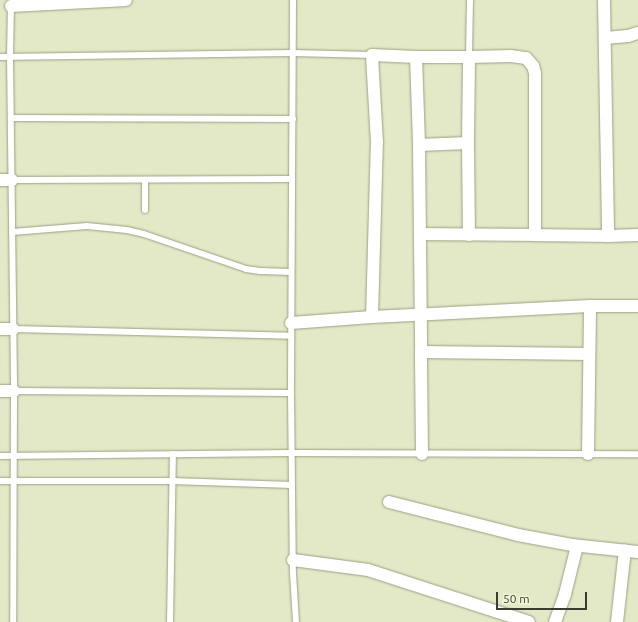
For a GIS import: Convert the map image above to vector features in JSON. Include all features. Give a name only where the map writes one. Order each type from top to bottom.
[{"type":"street","points":[[11,3],[126,0]]},
{"type":"street","points":[[604,0],[608,236]]},
{"type":"street","points":[[605,38],[628,36],[638,33]]},
{"type":"street","points":[[372,317],[377,143],[372,56],[526,58],[533,66],[535,73],[535,235]]},
{"type":"street","points":[[416,57],[419,145],[422,454]]},
{"type":"street","points":[[469,57],[469,235]]},
{"type":"street","points":[[419,145],[468,143]]},
{"type":"street","points":[[420,234],[638,235]]},
{"type":"street","points":[[291,323],[421,314],[590,306],[638,306]]},
{"type":"street","points":[[588,454],[590,306]]},
{"type":"street","points":[[0,329],[14,329]]},
{"type":"street","points":[[421,352],[589,354]]},
{"type":"street","points":[[0,391],[14,391]]},
{"type":"street","points":[[389,502],[518,535],[577,546],[638,552]]},
{"type":"street","points":[[555,622],[565,594],[577,546]]},
{"type":"street","points":[[617,622],[625,550]]},
{"type":"street","points":[[293,560],[368,570],[529,622]]},
{"type":"lane","points":[[293,0],[291,393],[293,560],[296,622]]},
{"type":"lane","points":[[469,57],[470,0]]},
{"type":"lane","points":[[11,3],[11,118],[6,180],[12,232],[14,329],[13,622]]},
{"type":"lane","points":[[0,57],[293,53],[372,56]]},
{"type":"lane","points":[[11,118],[293,119]]},
{"type":"lane","points":[[6,180],[292,179]]},
{"type":"lane","points":[[145,180],[145,210]]},
{"type":"lane","points":[[12,232],[87,226],[127,230],[144,234],[240,267],[260,272],[291,272]]},
{"type":"lane","points":[[14,329],[291,336]]},
{"type":"lane","points":[[14,391],[291,393]]},
{"type":"lane","points":[[0,456],[292,453],[638,454]]},
{"type":"lane","points":[[170,622],[173,454]]},
{"type":"lane","points":[[0,481],[172,480],[292,485]]}]
